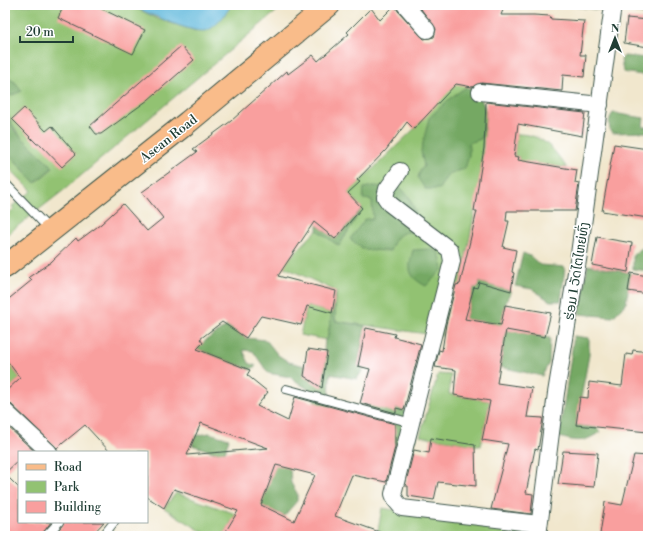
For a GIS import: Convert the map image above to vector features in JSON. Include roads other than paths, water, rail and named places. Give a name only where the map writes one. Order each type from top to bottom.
[{"type":"main road","name":"Asean Road","points":[[5,267],[188,122],[329,5]]},
{"type":"street","points":[[405,5],[427,30]]},
{"type":"street","name":"ຮ່ອມ 1 ວັດໄຕໄຫຍ່ທົ່ງ","points":[[538,530],[556,393],[579,254],[613,5]]},
{"type":"street","points":[[480,92],[600,106]]},
{"type":"street","points":[[400,171],[387,189],[385,197],[390,204],[450,250],[452,261],[393,494],[396,501],[402,508],[538,530]]},
{"type":"street","points":[[5,411],[47,451]]},
{"type":"lane","points":[[5,183],[50,231]]},
{"type":"lane","points":[[286,389],[412,423]]},
{"type":"lane","points":[[46,536],[58,523]]},
{"type":"lane","points":[[103,536],[113,523]]},
{"type":"water","points":[[121,5],[231,5],[215,26],[208,30],[202,31],[183,27],[136,8]]}]
